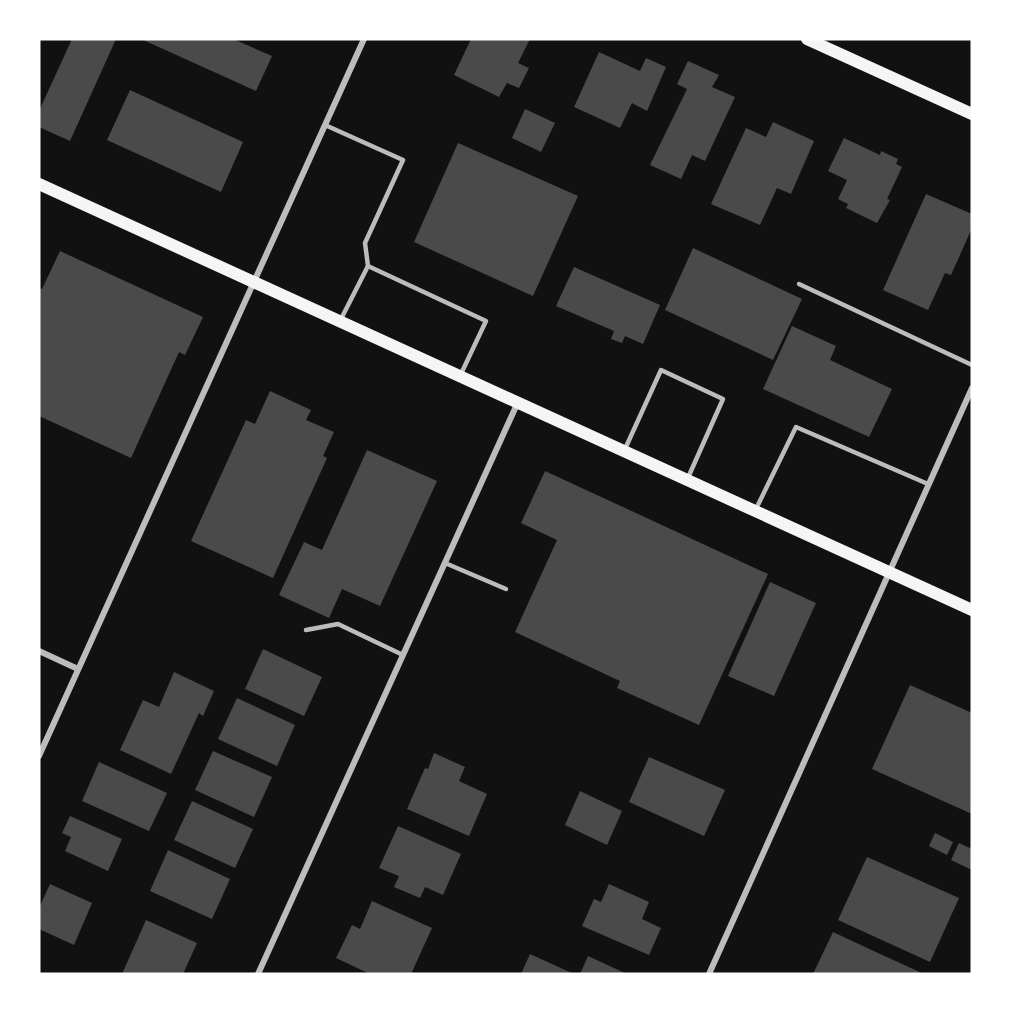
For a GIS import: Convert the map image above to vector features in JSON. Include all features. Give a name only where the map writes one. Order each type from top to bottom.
[{"type":"main road","points":[[807,39],[972,114]]},
{"type":"main road","points":[[39,184],[972,610]]},
{"type":"street","points":[[39,756],[364,39]]},
{"type":"street","points":[[709,974],[972,388]]},
{"type":"street","points":[[258,974],[518,402]]},
{"type":"street","points":[[39,651],[78,669]]},
{"type":"lane","points":[[325,125],[403,160],[365,243],[368,266],[340,321]]},
{"type":"lane","points":[[368,266],[486,321],[460,376]]},
{"type":"lane","points":[[799,284],[972,365]]},
{"type":"lane","points":[[624,451],[661,370],[723,399],[687,480]]},
{"type":"lane","points":[[755,511],[796,427],[928,484]]},
{"type":"lane","points":[[445,562],[506,589]]},
{"type":"lane","points":[[306,630],[338,624],[403,654]]},
{"type":"building","points":[[72,39],[116,39],[70,141],[39,127],[39,111]]},
{"type":"building","points":[[141,39],[233,39],[272,56],[256,91]]},
{"type":"building","points":[[471,39],[530,39],[518,63],[529,68],[519,88],[507,83],[499,97],[454,75]]},
{"type":"building","points":[[599,52],[640,71],[646,58],[666,67],[647,111],[632,103],[620,128],[574,107]]},
{"type":"building","points":[[688,61],[719,75],[712,87],[735,97],[705,161],[692,155],[681,179],[650,165],[687,89],[677,84]]},
{"type":"building","points":[[130,90],[243,142],[221,192],[107,140]]},
{"type":"building","points":[[525,109],[555,123],[541,152],[512,138]]},
{"type":"building","points":[[773,122],[814,141],[791,194],[777,188],[760,225],[711,204],[746,128],[766,137]]},
{"type":"building","points":[[844,138],[880,155],[881,151],[898,159],[896,164],[902,167],[887,199],[890,200],[877,223],[846,208],[848,204],[838,199],[847,180],[828,171]]},
{"type":"building","points":[[458,143],[578,196],[533,296],[414,242]]},
{"type":"building","points":[[926,194],[972,214],[972,228],[951,275],[945,273],[928,310],[883,290]]},
{"type":"building","points":[[693,248],[802,299],[773,360],[665,310]]},
{"type":"building","points":[[60,251],[203,317],[185,355],[179,352],[131,458],[39,416],[39,288],[42,289]]},
{"type":"building","points":[[574,267],[660,305],[643,344],[625,336],[622,343],[611,339],[614,331],[556,306]]},
{"type":"building","points":[[792,326],[836,346],[830,360],[892,389],[869,437],[763,389]]},
{"type":"building","points":[[270,391],[311,410],[306,420],[334,432],[323,456],[327,458],[273,578],[191,541],[246,420],[255,424]]},
{"type":"building","points":[[367,450],[437,481],[380,606],[342,589],[329,618],[279,595],[304,542],[322,550]]},
{"type":"building","points":[[545,471],[768,574],[699,725],[617,688],[620,681],[515,632],[557,540],[521,523]]},
{"type":"building","points":[[770,582],[816,603],[774,696],[728,676]]},
{"type":"building","points":[[263,649],[322,677],[304,716],[245,689]]},
{"type":"building","points":[[174,672],[214,691],[203,716],[199,713],[171,774],[120,750],[143,700],[159,707]]},
{"type":"building","points":[[910,685],[972,713],[972,814],[872,769]]},
{"type":"building","points":[[237,698],[295,725],[277,766],[218,739]]},
{"type":"building","points":[[213,751],[272,777],[254,817],[195,790]]},
{"type":"building","points":[[434,753],[465,767],[459,781],[487,794],[469,836],[407,809]]},
{"type":"building","points":[[649,757],[725,790],[704,836],[629,802]]},
{"type":"building","points":[[99,762],[167,793],[149,831],[82,801]]},
{"type":"building","points":[[580,791],[622,811],[607,845],[565,825]]},
{"type":"building","points":[[192,801],[253,829],[235,868],[174,840]]},
{"type":"building","points":[[70,816],[122,839],[108,871],[65,851],[71,837],[62,833]]},
{"type":"building","points":[[398,826],[461,854],[443,895],[425,887],[420,898],[394,887],[399,876],[379,868]]},
{"type":"building","points":[[935,833],[953,842],[947,855],[929,846]]},
{"type":"building","points":[[959,843],[972,849],[972,870],[951,860]]},
{"type":"building","points":[[168,850],[230,879],[212,919],[150,891]]},
{"type":"building","points":[[867,857],[959,898],[930,962],[838,920]]},
{"type":"building","points":[[50,884],[92,903],[74,945],[39,929],[39,908]]},
{"type":"building","points":[[609,884],[649,902],[642,919],[661,928],[649,955],[582,926],[594,899],[601,902]]},
{"type":"building","points":[[372,901],[432,928],[411,974],[370,974],[336,958],[352,925],[360,929]]},
{"type":"building","points":[[146,920],[197,943],[183,974],[122,974]]},
{"type":"building","points":[[833,932],[878,953],[924,974],[813,974]]},
{"type":"building","points":[[530,954],[574,974],[521,974]]},
{"type":"building","points":[[588,956],[627,974],[580,974]]}]
